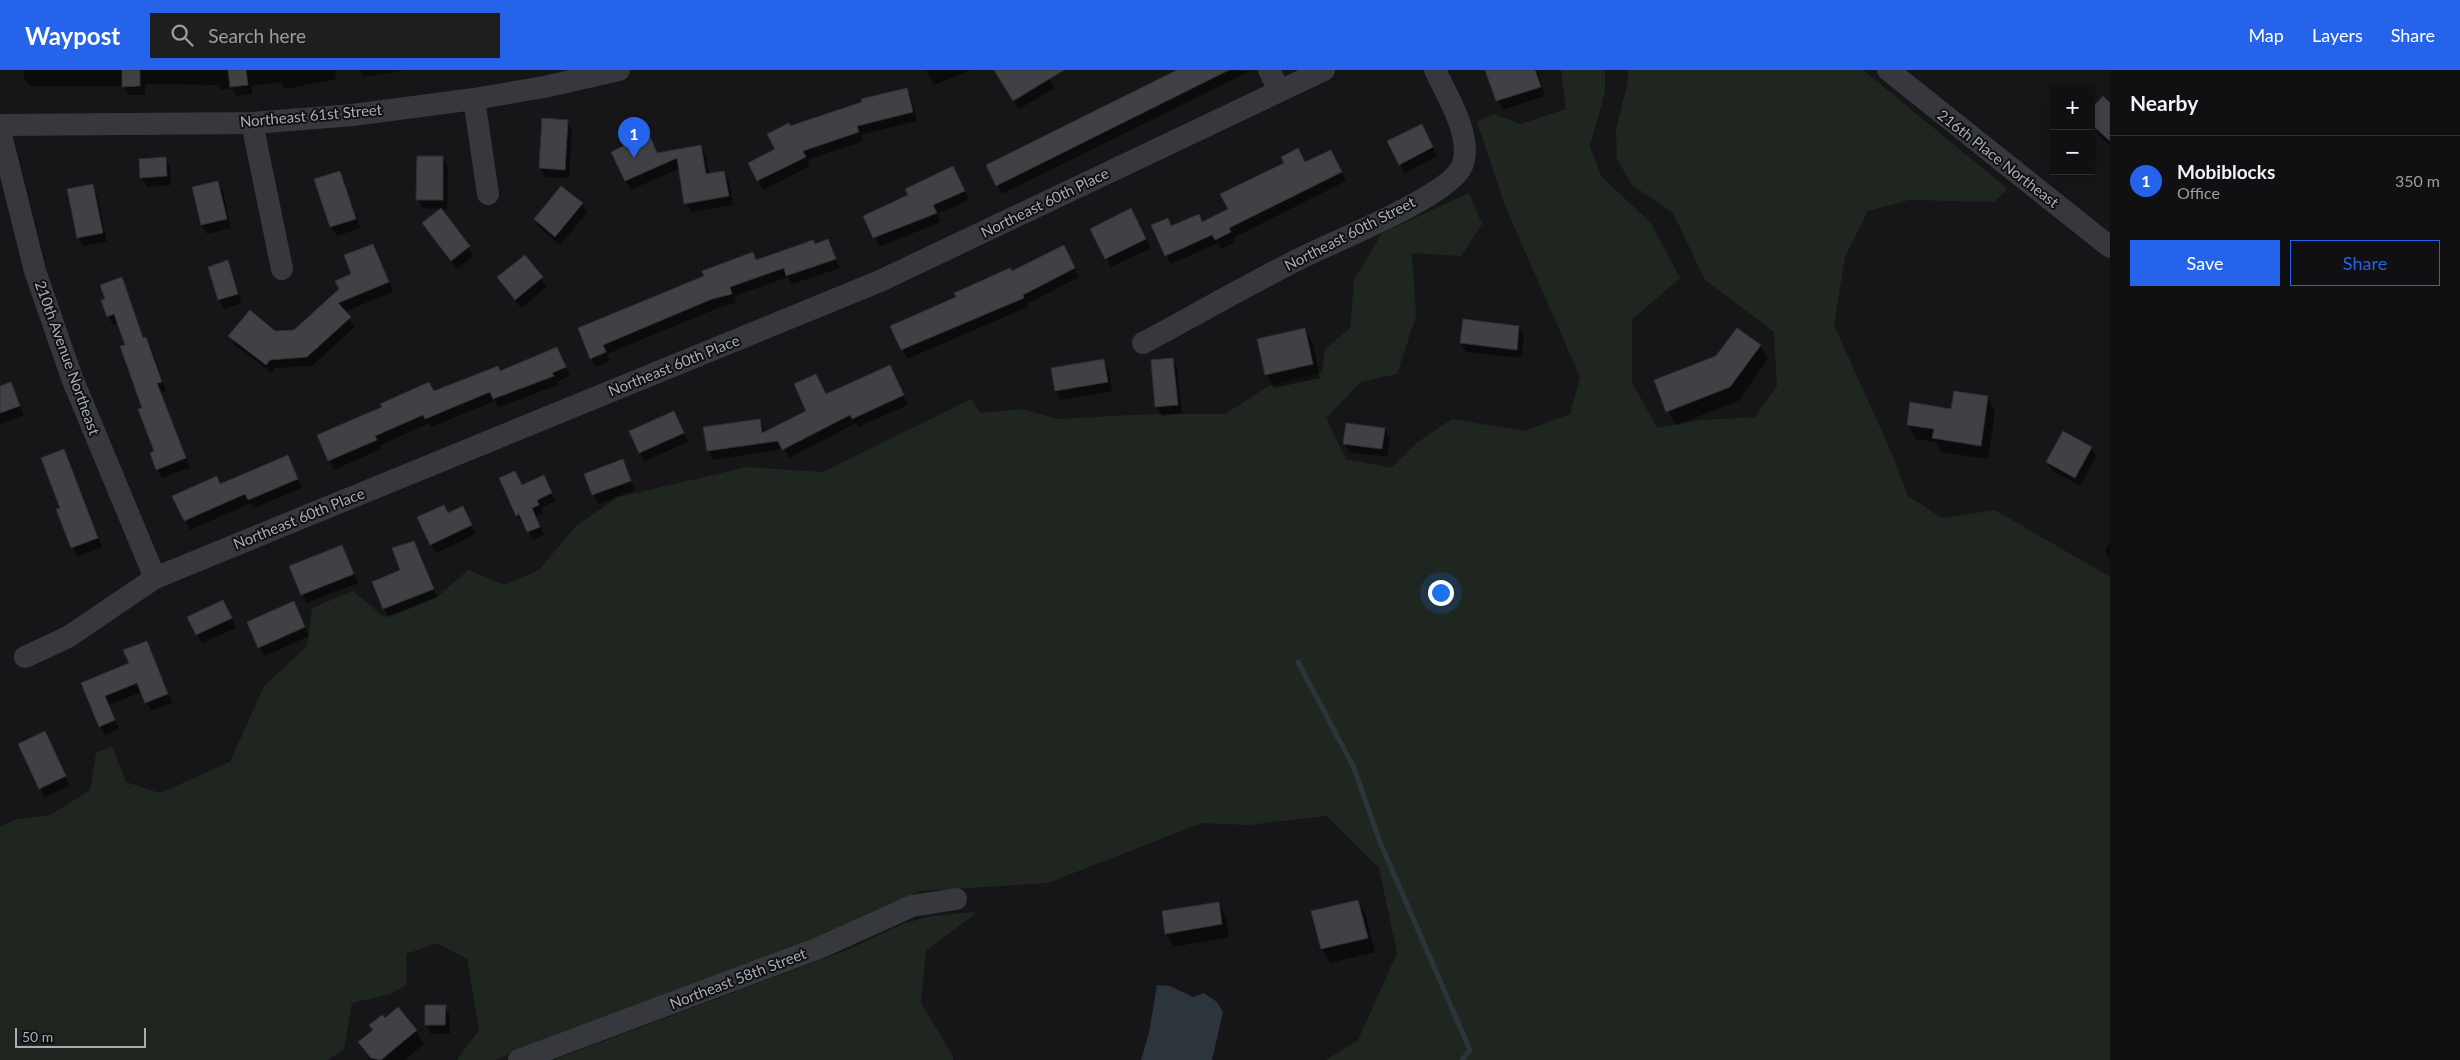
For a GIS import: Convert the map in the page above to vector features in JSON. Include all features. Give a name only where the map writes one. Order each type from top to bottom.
[{"type":"street","name":"Northeast 61st Street","points":[[0,125],[252,123],[353,115],[474,99],[544,87],[619,70]]},
{"type":"street","points":[[1269,70],[1280,90]]},
{"type":"street","name":"Northeast 60th Place","points":[[25,657],[68,637],[155,578],[880,281],[958,246],[1324,70]]},
{"type":"street","name":"Northeast 60th Street","points":[[1143,344],[1299,259],[1407,208],[1451,181],[1462,166],[1464,145],[1460,123],[1435,70]]},
{"type":"street","name":"216th Place Northeast","points":[[1888,70],[2110,247]]},
{"type":"street","points":[[474,99],[488,194]]},
{"type":"street","points":[[252,123],[282,269]]},
{"type":"street","name":"210th Avenue Northeast","points":[[0,131],[34,271],[76,387],[155,578]]},
{"type":"street","name":"Northeast 58th Street","points":[[519,1060],[819,948],[912,906],[956,899]]},
{"type":"shaded area","points":[[1561,70],[1605,70],[1605,92],[1590,146],[1601,176],[1651,223],[1680,278],[1632,320],[1632,382],[1657,428],[1700,420],[1755,417],[1777,386],[1774,332],[1705,280],[1673,213],[1632,185],[1617,159],[1616,129],[1627,84],[1628,70],[1863,70],[2008,189],[1994,202],[1909,200],[1868,211],[1845,257],[1834,325],[1892,454],[1908,496],[1942,518],[1995,510],[2110,577],[2110,1060],[1326,1060],[1358,1040],[1397,953],[1379,868],[1327,816],[1249,825],[1202,823],[1048,883],[920,891],[858,923],[537,1042],[495,1060],[457,1060],[479,1030],[467,959],[437,943],[406,954],[407,984],[391,994],[352,1003],[344,1049],[328,1060],[0,1060],[0,827],[13,820],[50,815],[90,790],[96,753],[112,746],[126,782],[160,793],[230,762],[264,686],[307,646],[312,608],[353,591],[384,617],[437,597],[468,570],[505,585],[539,570],[576,526],[618,497],[747,467],[823,472],[971,399],[980,413],[1022,409],[1058,419],[1152,414],[1225,414],[1269,386],[1322,372],[1325,349],[1350,328],[1354,280],[1382,233],[1469,193],[1482,224],[1461,256],[1412,253],[1416,316],[1397,374],[1361,382],[1326,418],[1346,459],[1391,468],[1418,442],[1452,419],[1524,431],[1570,414],[1580,377],[1506,208],[1477,122],[1493,114],[1521,124],[1566,109]]},
{"type":"shaded area","points":[[977,912],[926,951],[921,1003],[953,1056],[953,1060],[553,1060],[847,950],[905,923],[932,916]]},
{"type":"shaded area","points":[[1157,985],[1170,986],[1193,997],[1204,993],[1217,1002],[1223,1012],[1212,1060],[1141,1060],[1149,1033]]},
{"type":"building","points":[[122,70],[140,70],[140,86],[122,87]]},
{"type":"building","points":[[228,70],[246,70],[248,85],[230,87]]},
{"type":"building","points":[[994,70],[1064,70],[1013,101]]},
{"type":"building","points":[[1177,70],[1229,70],[996,186],[986,165]]},
{"type":"building","points":[[1485,70],[1535,70],[1541,87],[1496,101]]},
{"type":"building","points":[[907,88],[913,112],[857,126],[859,132],[803,151],[806,157],[757,181],[748,163],[775,149],[767,134],[789,123],[790,126],[862,102],[861,99]]},
{"type":"building","points":[[2103,96],[2110,103],[2110,141],[2095,128],[2095,105]]},
{"type":"building","points":[[542,118],[568,120],[565,170],[539,168]]},
{"type":"building","points":[[1422,124],[1433,147],[1399,165],[1387,141]]},
{"type":"building","points":[[649,134],[657,153],[701,145],[706,174],[724,171],[729,196],[684,204],[677,158],[625,181],[611,152]]},
{"type":"building","points":[[1298,148],[1305,162],[1331,150],[1342,172],[1229,228],[1231,232],[1215,240],[1212,235],[1165,256],[1151,225],[1168,218],[1171,226],[1199,214],[1202,222],[1228,209],[1220,194],[1284,163],[1281,157]]},
{"type":"building","points":[[417,156],[443,156],[443,200],[416,200]]},
{"type":"building","points":[[166,157],[167,176],[140,178],[139,159]]},
{"type":"building","points":[[953,166],[965,191],[933,205],[937,213],[873,238],[863,216],[908,195],[905,189]]},
{"type":"building","points":[[340,171],[356,219],[330,227],[314,179]]},
{"type":"building","points":[[218,181],[227,219],[201,225],[192,187]]},
{"type":"building","points":[[93,184],[103,233],[77,238],[67,189]]},
{"type":"building","points":[[561,186],[583,203],[555,237],[534,219]]},
{"type":"building","points":[[441,208],[470,246],[451,261],[422,223]]},
{"type":"building","points":[[1131,208],[1146,239],[1105,259],[1090,229]]},
{"type":"building","points":[[828,239],[836,259],[786,276],[784,268],[730,287],[732,294],[712,299],[603,345],[606,352],[590,359],[578,328],[704,276],[702,271],[753,252],[756,260],[813,240],[815,244]]},
{"type":"building","points":[[373,244],[389,282],[338,303],[351,317],[307,357],[270,360],[266,365],[228,336],[250,310],[275,331],[294,330],[339,289],[335,281],[351,274],[344,255]]},
{"type":"building","points":[[1064,245],[1075,268],[1023,295],[1024,298],[901,350],[890,326],[956,297],[954,293],[1010,268],[1012,271]]},
{"type":"building","points":[[525,255],[543,277],[515,300],[497,277]]},
{"type":"building","points":[[228,260],[238,294],[218,300],[208,267]]},
{"type":"building","points":[[122,277],[143,338],[146,337],[162,382],[157,383],[186,458],[156,470],[150,453],[154,451],[138,409],[142,408],[120,346],[125,345],[114,314],[107,317],[101,300],[105,299],[100,285]]},
{"type":"building","points":[[1463,319],[1519,326],[1517,350],[1460,343]]},
{"type":"building","points":[[1305,328],[1313,364],[1265,375],[1257,339]]},
{"type":"building","points":[[1737,328],[1761,345],[1730,387],[1666,412],[1654,380],[1716,356]]},
{"type":"building","points":[[557,347],[566,367],[552,373],[554,376],[493,399],[490,392],[425,419],[423,415],[375,436],[377,440],[328,461],[317,435],[382,407],[380,404],[429,382],[434,391],[498,366],[500,371]]},
{"type":"building","points":[[1173,358],[1178,405],[1155,407],[1151,360]]},
{"type":"building","points":[[1104,359],[1108,382],[1055,391],[1051,368]]},
{"type":"building","points":[[890,365],[904,395],[852,419],[850,415],[782,450],[778,441],[707,451],[703,427],[760,419],[762,433],[806,411],[794,384],[816,374],[826,394]]},
{"type":"building","points":[[11,382],[20,406],[0,413],[0,386]]},
{"type":"building","points":[[1954,391],[1988,396],[1981,446],[1932,438],[1934,429],[1907,425],[1910,402],[1951,409]]},
{"type":"building","points":[[674,411],[684,433],[639,453],[629,431]]},
{"type":"building","points":[[1346,423],[1385,428],[1382,449],[1343,444]]},
{"type":"building","points":[[2063,431],[2092,447],[2075,478],[2046,462]]},
{"type":"building","points":[[64,449],[98,538],[71,548],[56,509],[60,508],[41,458]]},
{"type":"building","points":[[288,455],[298,479],[248,500],[245,494],[184,521],[172,496],[217,476],[220,484]]},
{"type":"building","points":[[623,459],[631,481],[592,495],[584,474]]},
{"type":"building","points":[[515,471],[522,485],[544,475],[552,493],[537,500],[539,505],[532,508],[540,527],[527,532],[519,514],[516,516],[499,478]]},
{"type":"building","points":[[444,505],[448,513],[463,506],[472,525],[430,545],[417,517]]},
{"type":"building","points":[[414,541],[434,589],[383,609],[372,582],[400,570],[392,548]]},
{"type":"building","points":[[342,545],[354,574],[301,595],[289,566]]},
{"type":"building","points":[[223,600],[232,618],[196,635],[187,617]]},
{"type":"building","points":[[294,601],[305,627],[258,648],[247,622]]},
{"type":"building","points":[[147,641],[168,694],[145,703],[137,683],[105,696],[115,720],[99,727],[81,683],[129,663],[123,650]]},
{"type":"building","points":[[45,731],[66,776],[39,789],[18,744]]},
{"type":"building","points":[[1358,900],[1368,938],[1321,949],[1311,911]]},
{"type":"building","points":[[1219,902],[1222,924],[1165,934],[1162,911]]},
{"type":"building","points":[[425,1005],[446,1005],[445,1025],[425,1025]]},
{"type":"building","points":[[398,1007],[417,1030],[381,1060],[371,1058],[358,1042],[373,1030],[369,1025],[382,1015],[385,1018]]},
{"type":"waterway","points":[[1298,662],[1354,768],[1380,842],[1470,1050],[1462,1060]]},
{"type":"place","name":"Mobiblocks","points":[[634,158]]}]
